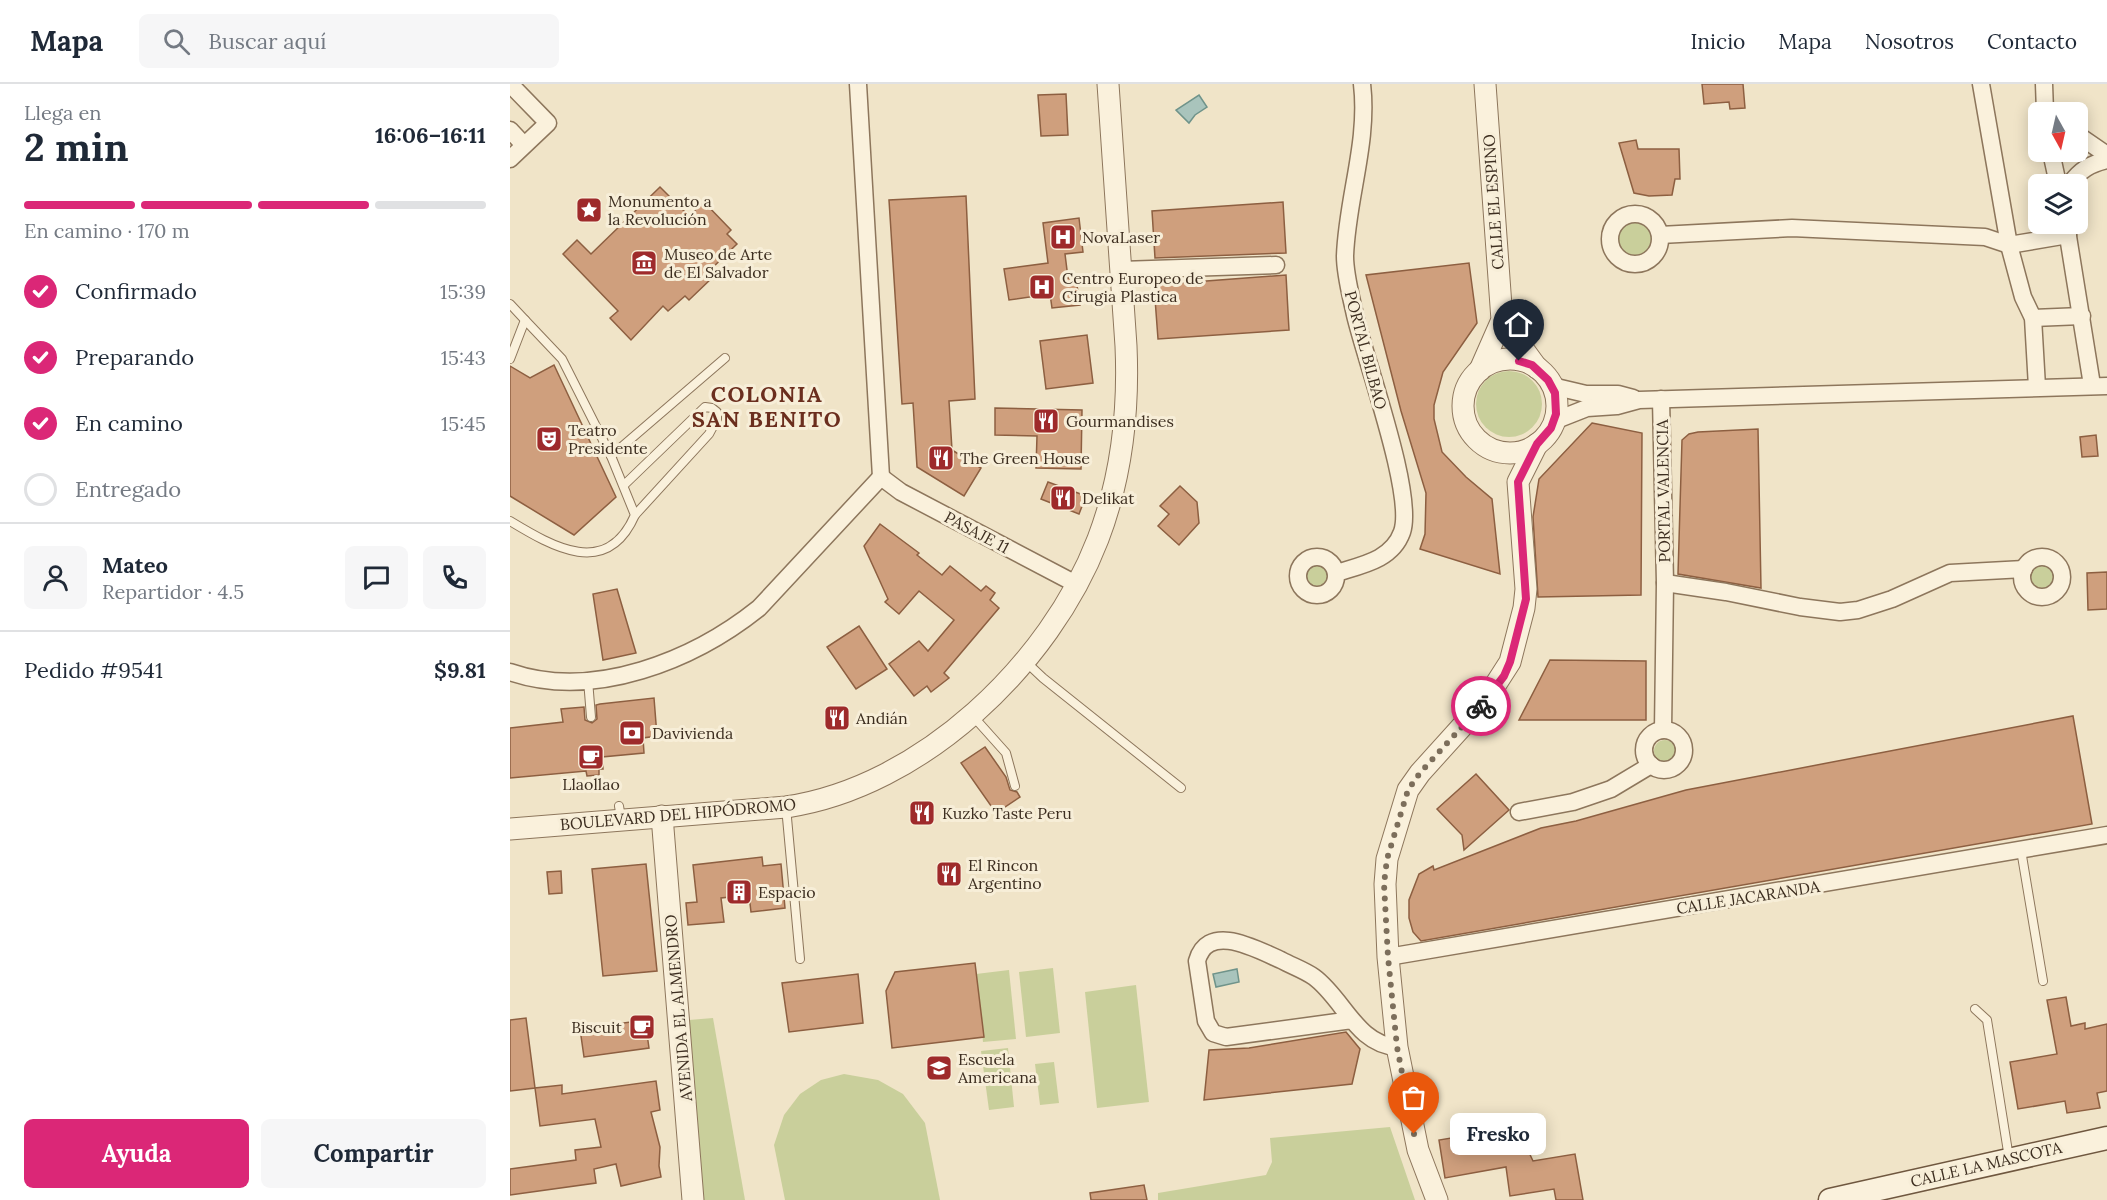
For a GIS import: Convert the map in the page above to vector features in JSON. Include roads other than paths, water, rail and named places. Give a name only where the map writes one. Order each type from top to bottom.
[{"type":"main road","name":"CALLE LA MASCOTA","points":[[1830,1200],[2009,1158],[2107,1138]]},
{"type":"street","points":[[510,84],[548,123],[510,159]]},
{"type":"street","points":[[510,672],[557,680],[588,680],[616,676],[663,664],[688,654],[737,626],[759,608],[880,477],[858,84]]},
{"type":"street","name":"BOULEVARD DEL HIPÓDROMO","points":[[510,829],[620,812],[662,816],[786,807],[828,797],[889,772],[925,750],[972,714],[1009,680],[1042,638],[1087,564],[1104,521],[1121,460],[1128,388],[1108,84]]},
{"type":"street","name":"PORTAL BILBAO","points":[[1336,573],[1382,558],[1396,546],[1402,532],[1405,514],[1393,453],[1355,316],[1347,273],[1346,246],[1364,123],[1362,84]]},
{"type":"street","name":"CALLE EL ESPINO","points":[[1480,370],[1502,320],[1485,84]]},
{"type":"street","points":[[1981,84],[2009,245],[2023,297],[2033,318],[2037,387]]},
{"type":"street","points":[[2044,84],[2044,102]]},
{"type":"street","points":[[510,130],[524,145]]},
{"type":"street","points":[[2088,143],[2107,158]]},
{"type":"street","points":[[2077,174],[2091,164],[2107,158]]},
{"type":"street","points":[[1660,235],[1792,228],[1985,237],[2009,245],[2049,234]]},
{"type":"street","points":[[1554,421],[1587,408],[1617,406],[1639,400],[2100,385],[2082,316],[2068,234]]},
{"type":"street","points":[[1121,270],[1276,265]]},
{"type":"street","points":[[2033,318],[2082,316]]},
{"type":"street","points":[[1486,447],[1508,453],[1524,451],[1537,444],[1547,434],[1554,421],[1556,400],[1552,386],[1502,320]]},
{"type":"street","points":[[1518,482],[1467,427],[1463,407],[1467,387],[1480,370],[1492,363],[1505,360],[1526,363],[1538,369]]},
{"type":"street","points":[[1552,386],[1575,393],[1618,394],[1639,400]]},
{"type":"street","name":"PORTAL VALENCIA","points":[[1661,399],[1665,583],[1662,730]]},
{"type":"street","points":[[1437,1200],[1418,1150],[1397,1047],[1388,957],[1384,884],[1387,859],[1404,800],[1420,773],[1485,702],[1504,676],[1515,649],[1526,589],[1518,482],[1537,444]]},
{"type":"street","name":"PASAJE 11","points":[[880,477],[901,492],[1076,584]]},
{"type":"street","points":[[1665,583],[1690,585],[1800,607],[1840,612],[1858,610],[1892,598],[1950,573],[2024,569]]},
{"type":"street","points":[[1662,730],[1670,731],[1680,739],[1683,745],[1682,758],[1673,768],[1660,770],[1651,765],[1645,759],[1644,746],[1651,735],[1662,730]]},
{"type":"street","points":[[1519,812],[1573,802],[1611,789],[1651,765]]},
{"type":"street","name":"AVENIDA EL ALMENDRO","points":[[662,816],[693,1200]]},
{"type":"street","name":"CALLE JACARANDA","points":[[1388,957],[2107,835]]},
{"type":"street","points":[[1352,1020],[1226,1037],[1213,1033],[1206,1021],[1197,961],[1199,954],[1202,949],[1215,942],[1229,940],[1248,945],[1317,978],[1352,1020],[1384,1046],[1397,1047]]},
{"type":"lane","points":[[510,304],[562,359],[611,456],[635,515]]},
{"type":"lane","points":[[510,359],[525,320]]},
{"type":"lane","points":[[611,456],[725,358]]},
{"type":"lane","points":[[510,520],[568,551],[591,552],[611,548],[628,531],[635,515],[709,434],[717,419],[717,412],[705,407],[624,484]]},
{"type":"lane","points":[[1025,660],[1043,678],[1181,788]]},
{"type":"lane","points":[[588,680],[591,717]]},
{"type":"lane","points":[[972,714],[1006,753],[1015,786]]},
{"type":"lane","points":[[786,807],[800,959]]},
{"type":"lane","points":[[2021,850],[2043,981]]},
{"type":"lane","points":[[1975,1009],[1987,1020],[2009,1158]]},
{"type":"water","points":[[1199,95],[1207,107],[1195,115],[1189,123],[1176,110]]},
{"type":"water","points":[[1237,969],[1239,982],[1216,987],[1213,974]]},
{"type":"place","name":"Monumento a la Revolución","points":[[589,210]]},
{"type":"place","name":"NovaLaser","points":[[1063,237]]},
{"type":"place","name":"Museo de Arte de El Salvador","points":[[644,263]]},
{"type":"place","name":"Centro Europeo de Cirugia Plastica","points":[[1042,287]]},
{"type":"place","name":"Gourmandises","points":[[1046,421]]},
{"type":"place","name":"Teatro Presidente","points":[[549,439]]},
{"type":"place","name":"The Green House","points":[[941,458]]},
{"type":"place","name":"Delikat","points":[[1063,498]]},
{"type":"place","name":"Andián","points":[[837,718]]},
{"type":"place","name":"Davivienda","points":[[632,733]]},
{"type":"place","name":"Llaollao","points":[[591,757]]},
{"type":"place","name":"Kuzko Taste Peru","points":[[922,813]]},
{"type":"place","name":"El Rincon Argentino","points":[[949,874]]},
{"type":"place","name":"Espacio","points":[[739,892]]},
{"type":"place","name":"Biscuit","points":[[642,1027]]},
{"type":"place","name":"Escuela Americana","points":[[939,1068]]},
{"type":"place","name":"Fresko","points":[[1414,1134]]},
{"type":"district","name":"COLONIA SAN BENITO","points":[[767,406]]}]
